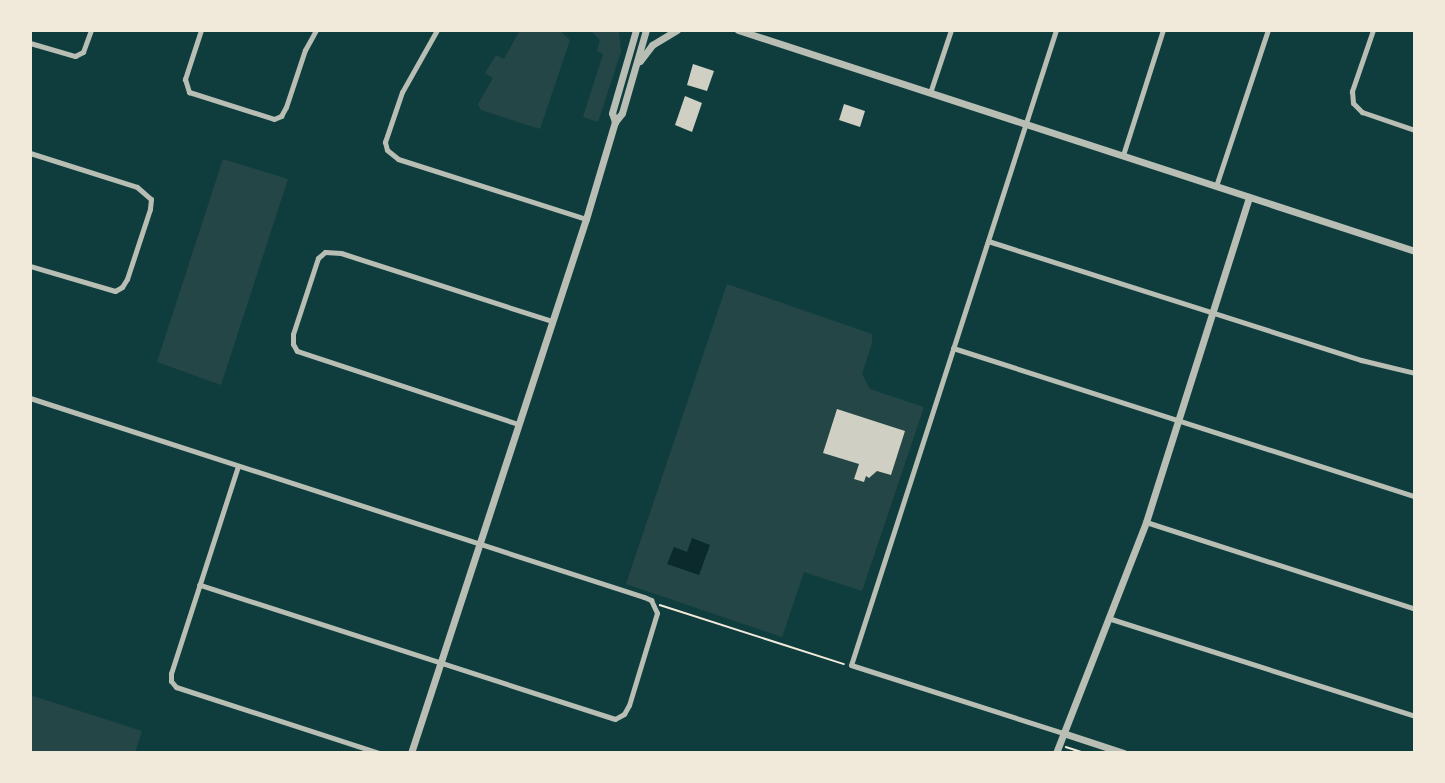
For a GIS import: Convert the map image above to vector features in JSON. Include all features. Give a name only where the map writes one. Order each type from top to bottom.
[{"type":"street","points":[[30,43],[75,56],[83,52],[91,30]]},
{"type":"street","points":[[201,30],[185,79],[189,92],[274,120],[281,116],[286,106],[305,50],[316,30]]},
{"type":"street","points":[[437,30],[402,92],[385,142],[387,150],[398,159],[586,219]]},
{"type":"street","points":[[631,30],[633,42]]},
{"type":"street","points":[[615,122],[612,113],[636,30]]},
{"type":"street","points":[[411,753],[586,219],[615,122],[622,113],[646,30]]},
{"type":"street","points":[[636,65],[652,45],[677,30]]},
{"type":"street","points":[[738,30],[1415,251]]},
{"type":"street","points":[[930,93],[951,30]]},
{"type":"street","points":[[1056,30],[851,665],[1124,753]]},
{"type":"street","points":[[1123,155],[1163,30]]},
{"type":"street","points":[[1215,186],[1268,30]]},
{"type":"street","points":[[1373,30],[1352,91],[1353,103],[1362,112],[1415,130]]},
{"type":"street","points":[[30,153],[137,187],[151,199],[150,209],[127,279],[115,291],[30,266]]},
{"type":"street","points":[[1056,753],[1146,522],[1249,197]]},
{"type":"street","points":[[988,241],[1361,360],[1415,373]]},
{"type":"street","points":[[518,424],[297,351],[293,344],[293,334],[318,258],[325,252],[341,253],[552,321]]},
{"type":"street","points":[[953,348],[1415,496]]},
{"type":"street","points":[[30,398],[644,597],[657,607],[657,618],[629,705],[624,714],[615,718],[199,585]]},
{"type":"street","points":[[238,466],[171,673],[171,681],[176,687],[379,753]]},
{"type":"street","points":[[1146,522],[1415,609]]},
{"type":"street","points":[[1108,618],[1415,716]]},
{"type":"path","points":[[657,607],[665,605],[851,665]]},
{"type":"path","points":[[1065,746],[1085,753]]},
{"type":"shaded area","points":[[520,30],[559,30],[570,40],[540,129],[481,110],[478,104],[493,78],[485,73],[496,55],[504,59]]},
{"type":"shaded area","points":[[590,30],[619,30],[621,52],[598,122],[583,117],[603,54],[597,51],[600,40]]},
{"type":"shaded area","points":[[223,159],[288,179],[221,385],[157,362]]},
{"type":"shaded area","points":[[727,284],[872,334],[872,343],[862,374],[870,389],[924,407],[862,591],[804,572],[782,637],[626,584]]},
{"type":"shaded area","points":[[692,538],[710,545],[699,575],[667,564],[674,547],[687,552]]},
{"type":"shaded area","points":[[30,695],[142,731],[135,753],[30,753]]},
{"type":"building","points":[[693,64],[714,71],[707,91],[687,85]]},
{"type":"building","points":[[685,96],[702,103],[692,132],[675,125]]},
{"type":"building","points":[[844,104],[865,111],[860,127],[839,120]]},
{"type":"building","points":[[837,409],[905,431],[891,475],[877,471],[869,478],[866,476],[864,482],[854,479],[859,464],[823,453]]}]
